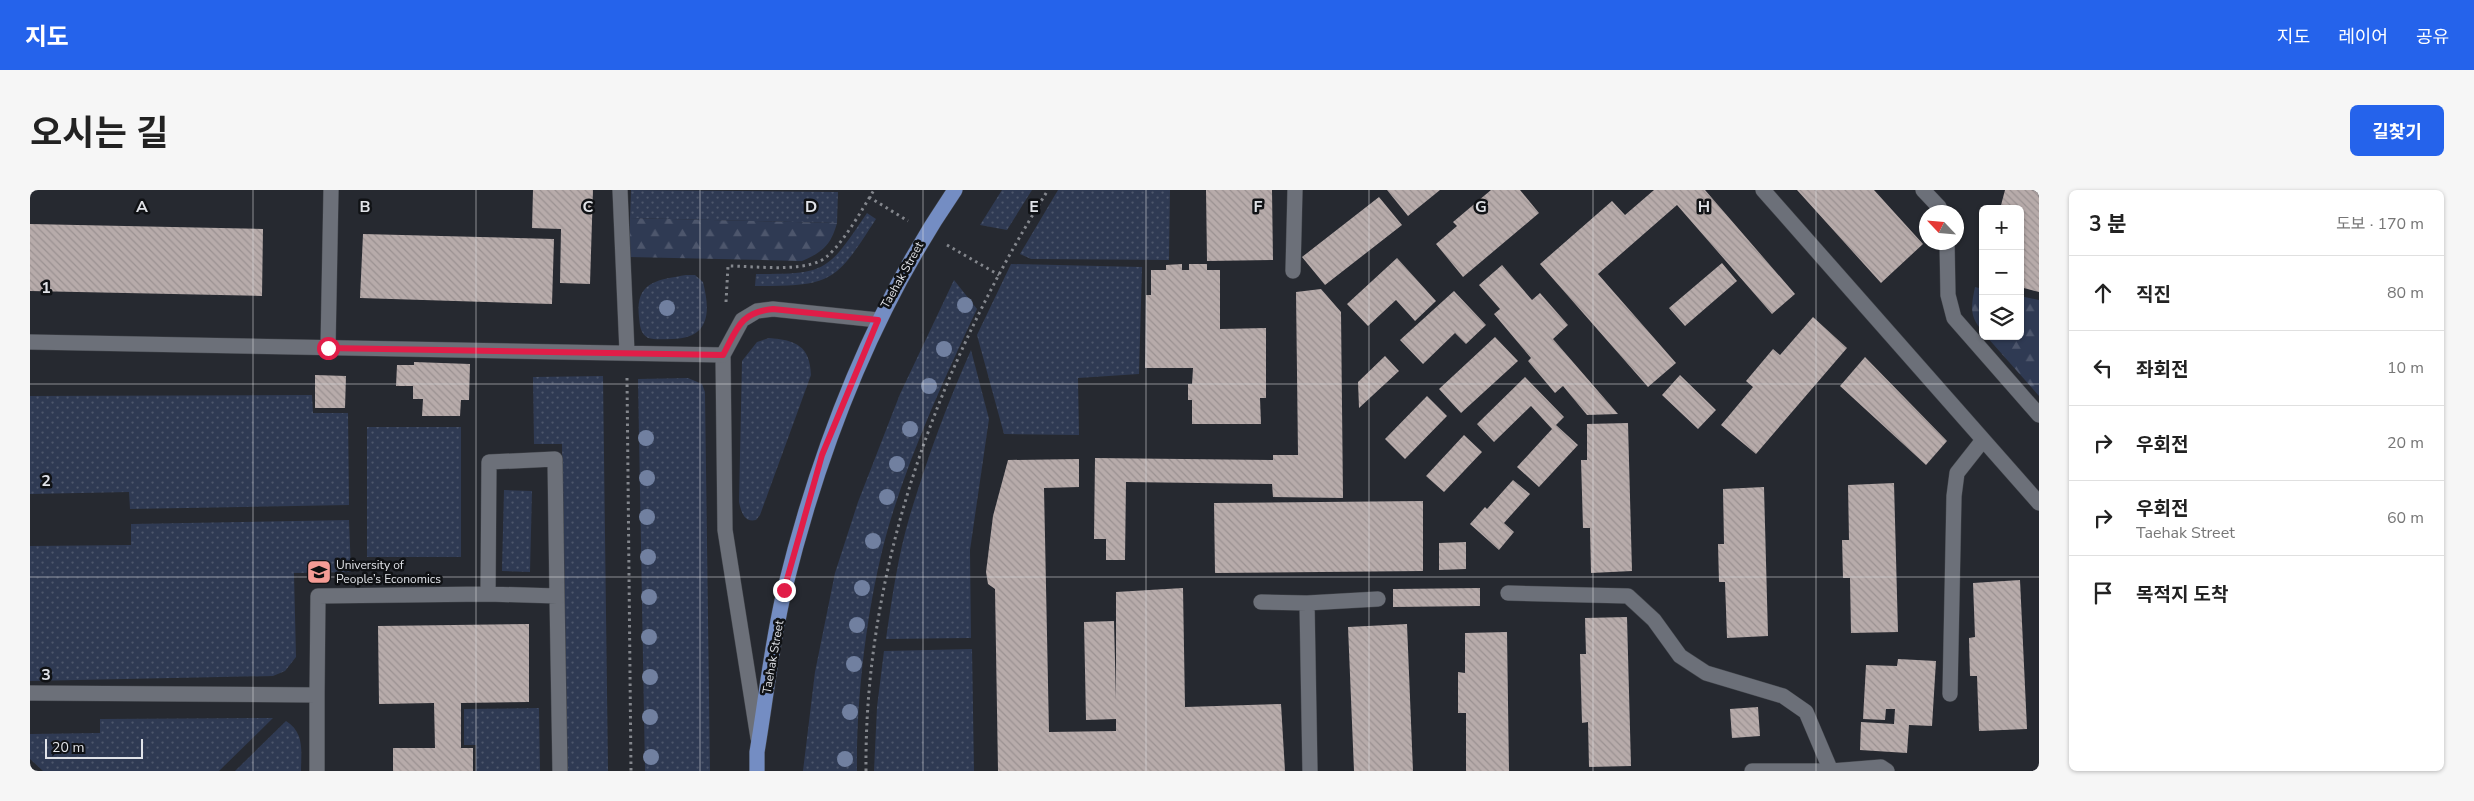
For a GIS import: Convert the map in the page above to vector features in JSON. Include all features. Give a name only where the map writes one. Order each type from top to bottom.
[{"type":"main road","name":"Taehak Street","points":[[757,771],[759,742],[784,590],[822,455],[878,320],[926,232],[955,190]]},
{"type":"street","points":[[328,348],[332,190]]},
{"type":"street","points":[[620,190],[627,352]]},
{"type":"street","points":[[1293,271],[1295,190]]},
{"type":"street","points":[[1762,190],[2039,503]]},
{"type":"street","points":[[1923,190],[1937,205]]},
{"type":"street","points":[[1947,250],[1948,295],[1954,318],[2039,416]]},
{"type":"street","points":[[759,742],[724,530],[723,355],[742,320],[757,310],[773,309],[878,320]]},
{"type":"street","points":[[30,342],[723,355]]},
{"type":"street","points":[[1950,694],[1954,496],[1957,473],[1983,440]]},
{"type":"street","points":[[488,594],[489,462],[555,460],[560,771]]},
{"type":"street","points":[[1508,593],[1628,596],[1654,620],[1680,656],[1706,673],[1783,696],[1806,712],[1831,771]]},
{"type":"street","points":[[317,771],[318,596],[488,594],[557,596]]},
{"type":"street","points":[[1261,602],[1307,603],[1378,599]]},
{"type":"street","points":[[1307,603],[1310,771]]},
{"type":"street","points":[[30,693],[317,695]]},
{"type":"street","points":[[1752,771],[1831,771],[1882,767],[1887,771]]},
{"type":"path","points":[[725,306],[728,266],[798,267],[821,261],[836,246],[874,190]]},
{"type":"path","points":[[866,771],[868,705],[874,655],[884,586],[899,517],[938,409],[980,313],[1020,235],[1048,190]]},
{"type":"path","points":[[627,352],[631,771]]},
{"type":"green space","points":[[631,190],[838,192],[837,223],[630,218]]},
{"type":"green space","points":[[1002,190],[1032,190],[1007,230],[980,225]]},
{"type":"green space","points":[[1058,190],[1170,190],[1169,260],[1031,259],[1020,254]]},
{"type":"green space","points":[[867,213],[876,219],[851,256],[829,276],[816,282],[801,285],[755,286],[756,274],[798,273],[823,266],[843,247]]},
{"type":"green space","points":[[630,218],[837,223],[832,237],[825,247],[802,261],[629,257]]},
{"type":"green space","points":[[1011,264],[1142,267],[1139,374],[1078,378],[1079,435],[1004,434],[977,335]]},
{"type":"green space","points":[[695,275],[703,282],[707,304],[704,322],[700,329],[684,338],[648,338],[642,332],[639,317],[639,305],[645,289],[650,284],[658,281]]},
{"type":"green space","points":[[954,280],[977,309],[921,434],[893,512],[885,541],[877,573],[866,640],[859,708],[857,771],[803,771],[815,672],[835,573],[858,502],[900,394]]},
{"type":"green space","points":[[1975,287],[1979,288],[1979,327],[1973,316]]},
{"type":"green space","points":[[2024,297],[2039,300],[2039,396],[1990,340],[2024,340]]},
{"type":"green space","points":[[769,338],[787,341],[800,346],[808,357],[811,375],[760,515],[756,520],[749,520],[744,516],[739,502],[742,361],[757,342]]},
{"type":"green space","points":[[971,350],[989,419],[970,550],[971,638],[886,639],[899,561],[910,515],[938,432]]},
{"type":"green space","points":[[603,376],[608,771],[566,771],[562,444],[534,444],[533,377]]},
{"type":"green space","points":[[688,378],[702,384],[705,392],[710,771],[645,771],[638,379]]},
{"type":"green space","points":[[312,395],[313,413],[348,413],[349,505],[130,509],[129,492],[30,494],[30,396]]},
{"type":"green space","points":[[367,427],[461,427],[461,557],[367,557]]},
{"type":"green space","points":[[504,490],[532,491],[530,572],[502,571]]},
{"type":"green space","points":[[349,520],[351,572],[294,573],[296,657],[285,671],[273,676],[30,681],[30,546],[131,545],[131,524]]},
{"type":"green space","points":[[972,649],[974,771],[874,771],[877,707],[884,651]]},
{"type":"green space","points":[[539,708],[540,771],[476,771],[476,745],[464,745],[464,709]]},
{"type":"green space","points":[[273,718],[219,771],[43,771],[30,759],[30,734],[100,733],[100,719]]},
{"type":"green space","points":[[286,721],[296,731],[301,743],[301,771],[235,771]]},
{"type":"building","points":[[533,190],[593,190],[590,284],[560,283],[561,229],[532,228]]},
{"type":"building","points":[[1206,190],[1272,190],[1273,260],[1207,261]]},
{"type":"building","points":[[1387,190],[1440,190],[1408,216]]},
{"type":"building","points":[[1491,190],[1520,190],[1539,213],[1463,277],[1436,244],[1457,226],[1453,222]]},
{"type":"building","points":[[1654,190],[1705,190],[1795,294],[1772,314],[1677,205],[1598,274],[1676,363],[1648,387],[1540,264],[1612,201],[1625,215]]},
{"type":"building","points":[[1797,190],[1874,190],[1919,240],[1919,248],[1881,283]]},
{"type":"building","points":[[2005,190],[2039,190],[2039,292],[2024,288],[2024,205],[2001,205]]},
{"type":"building","points":[[1379,197],[1402,225],[1325,285],[1302,257]]},
{"type":"building","points":[[30,224],[263,229],[262,296],[30,291]]},
{"type":"building","points":[[363,234],[554,239],[552,304],[360,298]]},
{"type":"building","points":[[1397,258],[1436,301],[1415,321],[1396,300],[1368,326],[1347,304]]},
{"type":"building","points":[[1722,263],[1737,281],[1685,326],[1669,308]]},
{"type":"building","points":[[1182,264],[1182,270],[1189,270],[1189,264],[1207,264],[1207,270],[1220,270],[1220,329],[1266,328],[1266,398],[1260,398],[1261,424],[1192,424],[1192,400],[1188,400],[1188,384],[1192,384],[1193,368],[1145,368],[1146,295],[1151,295],[1151,270],[1166,270],[1166,265]]},
{"type":"building","points":[[1502,265],[1532,300],[1540,293],[1568,325],[1553,339],[1618,414],[1587,415],[1563,386],[1555,393],[1528,361],[1531,358],[1494,314],[1500,309],[1479,285]]},
{"type":"building","points":[[1321,289],[1341,312],[1343,498],[1273,497],[1272,484],[1126,482],[1125,560],[1106,560],[1106,539],[1094,539],[1095,458],[1273,460],[1273,455],[1298,455],[1296,292]]},
{"type":"building","points":[[1454,291],[1486,325],[1466,344],[1455,333],[1423,364],[1400,340]]},
{"type":"building","points":[[1813,317],[1847,348],[1756,454],[1721,425],[1753,387],[1746,381],[1773,349],[1780,355]]},
{"type":"building","points":[[1495,337],[1518,361],[1461,413],[1439,389]]},
{"type":"building","points":[[1385,356],[1399,371],[1359,408],[1358,382]]},
{"type":"building","points":[[1865,357],[1947,441],[1926,465],[1840,386]]},
{"type":"building","points":[[414,362],[470,364],[469,400],[461,400],[460,416],[422,416],[423,399],[413,399],[413,386],[396,386],[397,365],[414,365]]},
{"type":"building","points":[[315,375],[346,376],[345,408],[315,408]]},
{"type":"building","points":[[1680,375],[1716,410],[1698,429],[1662,395]]},
{"type":"building","points":[[1525,377],[1564,417],[1556,425],[1578,445],[1539,487],[1517,467],[1552,429],[1531,406],[1494,442],[1477,424]]},
{"type":"building","points":[[1427,396],[1447,416],[1405,459],[1385,439]]},
{"type":"building","points":[[1628,423],[1632,571],[1591,573],[1590,528],[1583,528],[1581,460],[1587,460],[1587,424]]},
{"type":"building","points":[[1464,435],[1482,452],[1444,492],[1426,476]]},
{"type":"building","points":[[1079,459],[1079,487],[1044,488],[1049,732],[1116,731],[1116,719],[1086,720],[1084,622],[1114,621],[1116,700],[1116,592],[1183,588],[1185,707],[1281,704],[1285,771],[998,771],[995,589],[988,584],[986,572],[993,516],[1008,460]]},
{"type":"building","points":[[1513,480],[1530,494],[1504,523],[1514,532],[1499,550],[1470,524],[1485,507],[1487,509]]},
{"type":"building","points":[[1894,483],[1898,632],[1851,633],[1850,578],[1843,578],[1842,540],[1849,540],[1848,485]]},
{"type":"building","points":[[1764,487],[1768,636],[1727,638],[1725,582],[1719,582],[1718,544],[1724,544],[1723,489]]},
{"type":"building","points":[[1423,501],[1423,571],[1215,573],[1214,503]]},
{"type":"building","points":[[1466,542],[1466,569],[1439,570],[1439,543]]},
{"type":"building","points":[[2020,580],[2027,729],[1979,731],[1977,676],[1970,676],[1969,638],[1975,637],[1973,583]]},
{"type":"building","points":[[1480,588],[1480,606],[1393,607],[1393,589]]},
{"type":"building","points":[[1627,617],[1631,766],[1589,767],[1588,722],[1582,723],[1580,654],[1586,654],[1585,618]]},
{"type":"building","points":[[529,624],[529,702],[461,703],[461,748],[473,748],[473,771],[393,771],[393,748],[435,748],[434,703],[379,704],[378,626]]},
{"type":"building","points":[[1407,624],[1413,771],[1354,771],[1348,627]]},
{"type":"building","points":[[1507,632],[1509,771],[1466,771],[1466,713],[1458,713],[1458,672],[1465,673],[1465,633]]},
{"type":"building","points":[[1898,659],[1936,661],[1932,726],[1909,725],[1907,753],[1860,750],[1861,722],[1894,724],[1895,709],[1886,709],[1885,720],[1863,719],[1866,665],[1897,666]]},
{"type":"building","points":[[1758,707],[1760,736],[1732,738],[1730,709]]},
{"type":"place","name":"University of People’s Economics","points":[[319,572]]},
{"type":"route","points":[[328,348],[723,355],[742,320],[757,310],[773,309],[878,320],[822,455],[784,590]]}]
